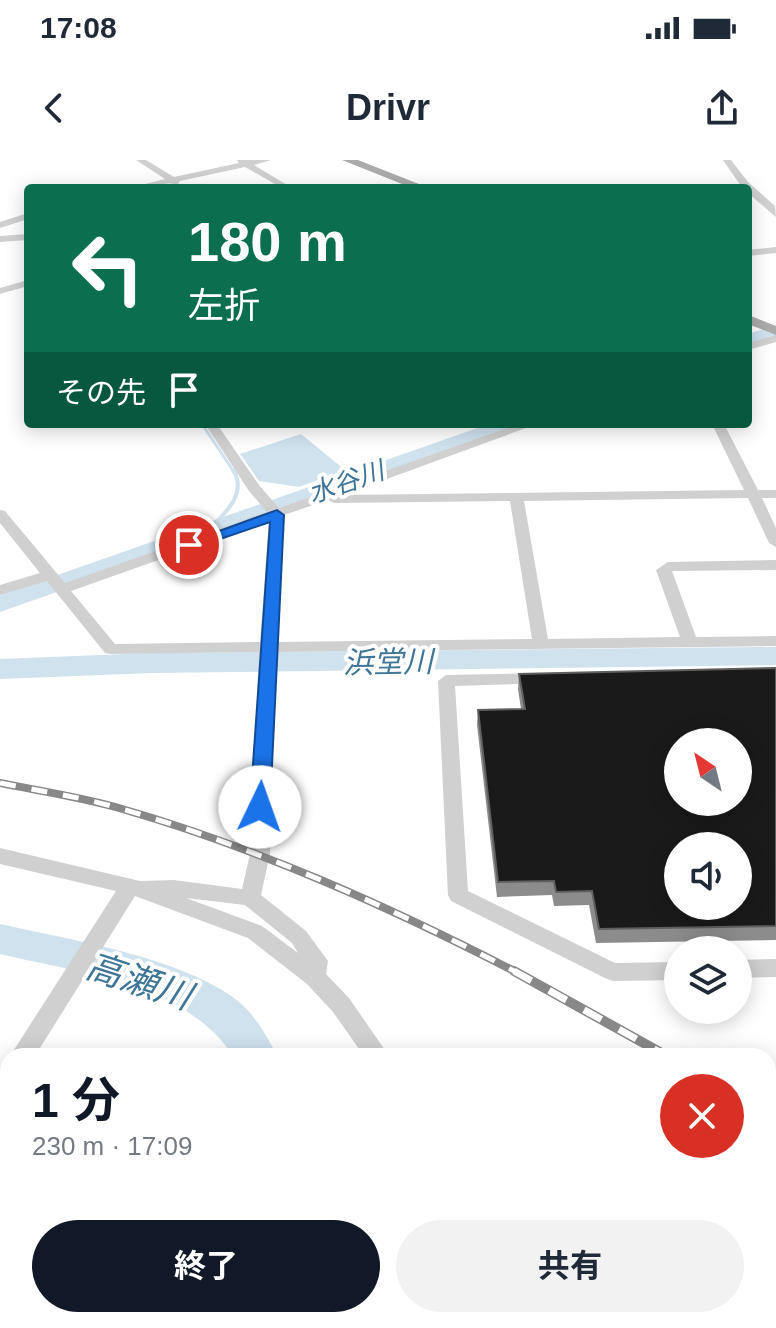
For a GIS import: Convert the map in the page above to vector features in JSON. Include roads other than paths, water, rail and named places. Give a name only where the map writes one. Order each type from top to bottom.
[{"type":"main road","points":[[348,160],[412,184]]},
{"type":"main road","points":[[752,321],[772,332]]},
{"type":"street","points":[[140,160],[179,184]]},
{"type":"street","points":[[150,184],[242,162],[267,160]]},
{"type":"street","points":[[727,160],[745,184]]},
{"type":"street","points":[[242,162],[281,184]]},
{"type":"street","points":[[752,192],[772,205],[776,214]]},
{"type":"street","points":[[0,225],[24,217]]},
{"type":"street","points":[[0,239],[24,237]]},
{"type":"street","points":[[752,253],[776,250]]},
{"type":"street","points":[[0,291],[24,284]]},
{"type":"street","points":[[752,344],[772,332]]},
{"type":"street","points":[[214,428],[273,510],[260,854],[250,898]]},
{"type":"street","points":[[0,590],[55,582],[273,510],[319,499],[520,428]]},
{"type":"street","points":[[720,428],[776,543]]},
{"type":"street","points":[[319,499],[776,494]]},
{"type":"street","points":[[516,497],[541,645]]},
{"type":"street","points":[[0,514],[111,649],[268,657],[541,645],[776,641]]},
{"type":"street","points":[[690,642],[664,570],[668,567],[776,565]]},
{"type":"street","points":[[556,679],[446,681],[458,895],[613,972],[664,971]]},
{"type":"street","points":[[0,856],[131,890],[255,932],[315,977],[341,1005],[371,1048]]},
{"type":"street","points":[[131,890],[174,888],[250,898],[299,937],[317,961],[315,977]]},
{"type":"street","points":[[27,1048],[131,890]]},
{"type":"street","points":[[752,969],[776,968]]},
{"type":"water","points":[[301,434],[345,470],[299,487],[259,481],[240,454]]},
{"type":"waterway","points":[[169,181],[174,184]]},
{"type":"waterway","name":"水谷川","points":[[752,340],[776,331]]},
{"type":"waterway","points":[[205,428],[234,472]]},
{"type":"waterway","name":"水谷川","points":[[0,604],[500,428]]},
{"type":"waterway","points":[[210,529],[236,495],[238,487],[234,472]]},
{"type":"waterway","name":"浜堂川","points":[[0,669],[151,663],[776,656]]},
{"type":"waterway","name":"高瀬川","points":[[0,939],[116,967],[176,987],[222,1012],[250,1048]]},
{"type":"railway","points":[[0,783],[104,804],[222,841],[372,902],[514,971]]},
{"type":"railway","points":[[514,971],[518,973]]},
{"type":"railway","points":[[514,971],[653,1048]]}]
